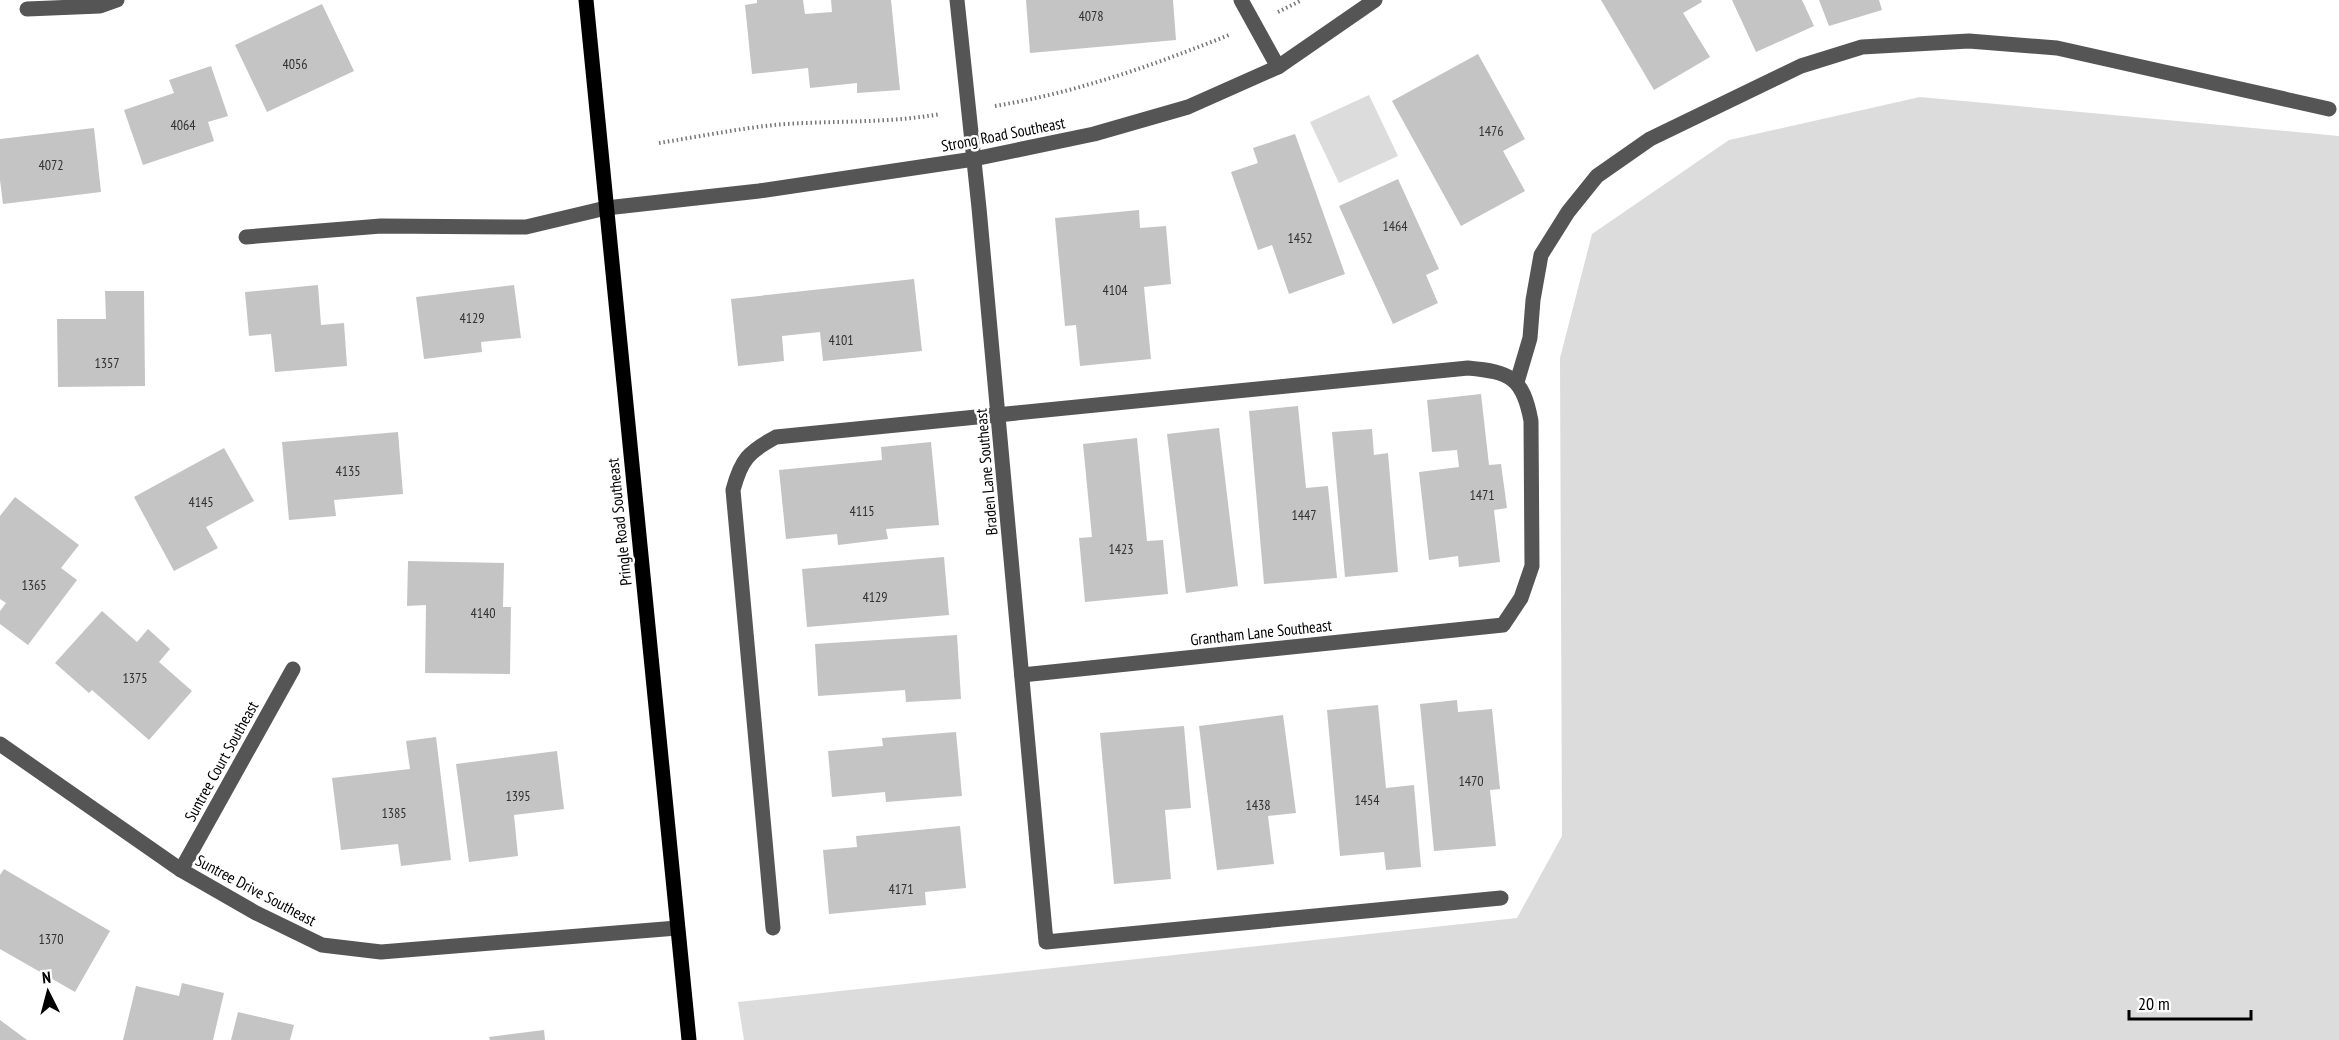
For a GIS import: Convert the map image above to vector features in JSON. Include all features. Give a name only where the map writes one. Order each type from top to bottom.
[{"type":"main road","name":"Pringle Road Southeast","points":[[586,0],[688,1040]]},
{"type":"street","points":[[27,9],[100,6],[117,0]]},
{"type":"street","name":"Braden Lane Southeast","points":[[957,0],[974,159],[1046,942],[1501,898]]},
{"type":"street","points":[[1241,0],[1278,67]]},
{"type":"street","name":"Strong Road Southeast","points":[[246,237],[381,226],[526,227],[606,208],[759,191],[974,159],[1094,134],[1188,107],[1278,67],[1375,0]]},
{"type":"street","points":[[773,928],[733,490],[739,468],[755,448],[776,437],[1468,368],[1495,371],[1517,382],[1530,338],[1533,300],[1541,255],[1568,212],[1598,176],[1650,139],[1801,66],[1862,46],[1969,41],[2057,48],[2329,109]]},
{"type":"street","name":"Grantham Lane Southeast","points":[[1022,675],[1503,626],[1521,598],[1532,566],[1531,421],[1528,403],[1517,382]]},
{"type":"street","name":"Suntree Court Southeast","points":[[181,870],[293,669]]},
{"type":"street","name":"Suntree Drive Southeast","points":[[0,745],[181,870],[256,913],[322,945],[381,952],[677,928]]},
{"type":"path","points":[[1269,17],[1302,0]]},
{"type":"path","points":[[990,106],[1093,85],[1145,68],[1235,33]]},
{"type":"path","points":[[659,143],[771,125],[830,121],[873,122],[941,114]]},
{"type":"shaded area","points":[[1369,95],[1398,156],[1339,183],[1310,122]]},
{"type":"shaded area","points":[[1920,97],[2339,136],[2339,1040],[744,1040],[738,1002],[1517,918],[1562,836],[1560,358],[1592,234],[1729,140]]},
{"type":"building","points":[[757,0],[803,0],[805,14],[832,12],[831,0],[891,0],[900,90],[857,93],[857,83],[810,88],[808,68],[752,74],[745,5],[757,3]]},
{"type":"building","points":[[1026,0],[1173,0],[1176,40],[1030,53]]},
{"type":"building","points":[[1601,0],[1701,0],[1702,2],[1683,13],[1710,57],[1654,90]]},
{"type":"building","points":[[1732,0],[1802,0],[1814,26],[1756,52]]},
{"type":"building","points":[[1819,0],[1879,0],[1882,10],[1829,26]]},
{"type":"building","points":[[322,4],[354,71],[267,112],[235,45]]},
{"type":"building","points":[[1478,54],[1525,139],[1503,151],[1525,191],[1461,226],[1392,101]]},
{"type":"building","points":[[211,66],[228,116],[208,122],[214,141],[143,165],[124,110],[174,93],[169,80]]},
{"type":"building","points":[[94,128],[101,192],[3,204],[0,180],[0,139]]},
{"type":"building","points":[[1295,134],[1345,274],[1289,294],[1272,245],[1258,250],[1231,172],[1258,163],[1253,148]]},
{"type":"building","points":[[1398,179],[1439,269],[1426,275],[1438,303],[1393,324],[1339,206]]},
{"type":"building","points":[[1139,210],[1140,228],[1166,226],[1171,284],[1144,287],[1151,359],[1080,366],[1076,325],[1065,326],[1055,218]]},
{"type":"building","points":[[914,279],[922,351],[823,361],[820,332],[782,336],[784,361],[738,366],[731,299]]},
{"type":"building","points":[[318,285],[321,325],[344,323],[347,366],[275,372],[271,334],[249,336],[245,292]]},
{"type":"building","points":[[514,285],[521,338],[481,342],[482,352],[424,359],[416,297]]},
{"type":"building","points":[[105,291],[144,291],[145,386],[58,387],[57,319],[106,319]]},
{"type":"building","points":[[1481,394],[1489,465],[1501,464],[1507,508],[1494,510],[1500,562],[1459,567],[1458,556],[1429,560],[1419,472],[1459,467],[1457,450],[1432,452],[1427,400]]},
{"type":"building","points":[[1298,406],[1306,488],[1328,486],[1337,578],[1264,584],[1249,411]]},
{"type":"building","points":[[1219,428],[1238,586],[1186,593],[1167,434]]},
{"type":"building","points":[[1372,429],[1374,455],[1388,453],[1398,572],[1345,577],[1332,432]]},
{"type":"building","points":[[398,432],[403,494],[334,500],[336,516],[289,520],[282,442]]},
{"type":"building","points":[[1137,438],[1147,541],[1163,540],[1168,594],[1085,602],[1079,538],[1092,537],[1083,444]]},
{"type":"building","points":[[931,442],[939,525],[886,529],[888,539],[838,545],[837,534],[786,539],[779,470],[882,460],[881,447]]},
{"type":"building","points":[[224,448],[254,501],[206,527],[218,548],[174,571],[134,497]]},
{"type":"building","points":[[15,497],[79,545],[61,568],[77,580],[28,645],[0,624],[0,611],[6,603],[0,599],[0,516]]},
{"type":"building","points":[[944,557],[949,615],[807,627],[802,569]]},
{"type":"building","points":[[408,561],[504,563],[503,607],[511,607],[510,674],[425,673],[426,605],[407,606]]},
{"type":"building","points":[[102,611],[137,642],[148,629],[170,649],[159,662],[192,691],[149,740],[92,690],[89,693],[55,663]]},
{"type":"building","points":[[957,635],[961,699],[906,702],[905,690],[818,696],[815,644]]},
{"type":"building","points":[[1457,700],[1458,712],[1492,709],[1500,789],[1490,790],[1496,846],[1434,851],[1420,704]]},
{"type":"building","points":[[1378,705],[1386,788],[1414,785],[1421,867],[1386,870],[1384,852],[1340,856],[1327,710]]},
{"type":"building","points":[[1283,715],[1296,813],[1268,816],[1274,864],[1217,870],[1199,726]]},
{"type":"building","points":[[1184,726],[1191,808],[1165,810],[1171,879],[1114,884],[1100,733]]},
{"type":"building","points":[[956,732],[962,796],[886,802],[885,792],[832,797],[828,751],[883,746],[882,738]]},
{"type":"building","points":[[436,737],[451,860],[401,866],[398,844],[341,850],[332,778],[410,769],[406,741]]},
{"type":"building","points":[[557,751],[564,809],[514,815],[518,856],[469,862],[456,764]]},
{"type":"building","points":[[960,826],[966,888],[925,892],[926,905],[829,914],[823,850],[857,847],[856,836]]},
{"type":"building","points":[[4,869],[110,931],[75,992],[0,949],[0,875]]},
{"type":"building","points":[[182,983],[224,993],[213,1040],[123,1040],[136,986],[179,996]]},
{"type":"building","points":[[238,1012],[294,1025],[290,1040],[231,1040]]},
{"type":"building","points":[[0,1020],[27,1040],[0,1040]]},
{"type":"building","points":[[544,1030],[545,1040],[490,1040],[489,1037]]}]
